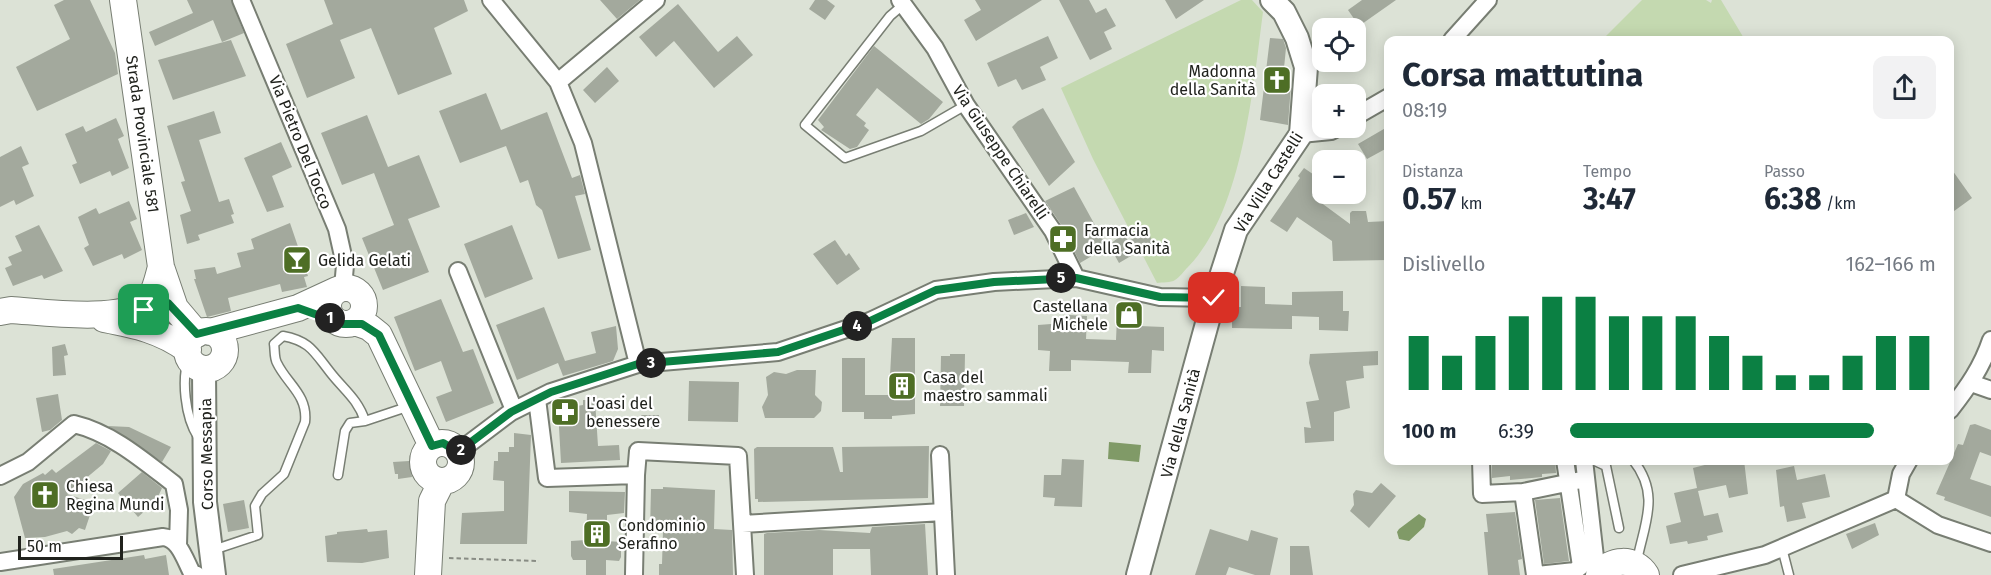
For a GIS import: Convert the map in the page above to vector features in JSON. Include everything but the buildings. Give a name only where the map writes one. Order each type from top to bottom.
[{"type":"main road","name":"Strada Provinciale 581","points":[[123,0],[161,267],[175,308]]},
{"type":"main road","name":"Via Villa Castelli","points":[[1214,298],[1236,230],[1301,134],[1306,67],[1297,38],[1284,12],[1272,0]]},
{"type":"main road","points":[[152,329],[144,315],[161,267]]},
{"type":"main road","points":[[202,349],[254,321],[298,308],[340,289],[354,289],[363,297],[364,309],[344,321]]},
{"type":"main road","name":"Via della Sanità","points":[[1140,568],[1214,298]]},
{"type":"main road","points":[[0,312],[11,310],[86,315],[113,313],[138,307],[148,301],[160,300],[175,308],[202,349]]},
{"type":"main road","points":[[298,308],[369,327],[379,335],[432,446]]},
{"type":"main road","points":[[86,315],[152,329],[202,349]]},
{"type":"main road","name":"Corso Messapia","points":[[202,349],[205,502],[213,575]]},
{"type":"main road","points":[[443,443],[458,452],[460,469],[453,477],[442,481],[431,478],[424,468],[424,455],[432,446],[443,443]]},
{"type":"main road","points":[[428,566],[432,501],[442,481]]},
{"type":"main road","points":[[1598,575],[1609,565],[1618,562],[1641,570]]},
{"type":"street","name":"Via Pietro Del Tocco","points":[[241,0],[338,229],[345,265],[340,289]]},
{"type":"street","points":[[491,0],[558,82],[583,142],[638,364]]},
{"type":"street","points":[[558,82],[656,0]]},
{"type":"street","points":[[1456,36],[1488,0]]},
{"type":"street","name":"Via Giuseppe Chiarelli","points":[[905,1],[935,48],[966,105],[1053,231],[1076,278]]},
{"type":"street","points":[[1366,110],[1384,100]]},
{"type":"street","points":[[1301,134],[1312,133]]},
{"type":"street","points":[[458,272],[514,410]]},
{"type":"street","points":[[458,452],[514,410],[537,399],[638,364],[778,352],[870,321],[936,290],[994,282],[1076,278],[1160,297],[1214,298]]},
{"type":"street","points":[[1954,405],[1971,383],[1991,340]]},
{"type":"street","points":[[1971,383],[1991,390]]},
{"type":"street","points":[[537,399],[547,478],[636,475]]},
{"type":"street","points":[[0,476],[28,462],[74,424],[85,427],[122,445],[174,484],[179,510],[177,545]]},
{"type":"street","points":[[634,575],[638,451],[738,456],[744,575]]},
{"type":"street","points":[[940,455],[946,575]]},
{"type":"street","points":[[1481,465],[1482,494],[1523,492],[1586,479]]},
{"type":"street","points":[[1523,492],[1536,575],[1575,571],[1581,566],[1566,465]]},
{"type":"street","points":[[1585,465],[1598,575]]},
{"type":"street","points":[[1896,499],[1901,474],[1906,465]]},
{"type":"street","points":[[1896,499],[1938,525],[1991,543]]},
{"type":"street","points":[[1682,575],[1701,573],[1765,555],[1896,499]]},
{"type":"street","points":[[742,524],[943,512]]},
{"type":"street","points":[[0,562],[170,537],[177,545],[192,573],[197,575]]},
{"type":"lane","points":[[905,1],[890,16],[805,125],[846,158],[921,131],[966,105]]},
{"type":"lane","points":[[212,550],[258,536],[255,506],[262,494],[284,474],[305,422],[303,402],[275,361],[274,344],[283,336],[299,339],[310,346],[354,398],[365,421]]},
{"type":"lane","points":[[338,475],[345,431],[350,423],[365,421],[411,406]]},
{"type":"lane","points":[[1604,465],[1606,466],[1619,528]]},
{"type":"lane","points":[[1637,465],[1646,485],[1650,509],[1641,570]]},
{"type":"lane","points":[[1782,548],[1790,575]]},
{"type":"path","points":[[428,566],[539,561]]},
{"type":"shaded area","points":[[1241,0],[1252,0],[1263,12],[1249,111],[1233,181],[1222,214],[1207,243],[1177,279],[1157,283],[1093,159],[1061,88]]},
{"type":"shaded area","points":[[1642,0],[1706,0],[1711,3],[1712,0],[1721,0],[1743,36],[1606,36]]},
{"type":"shaded area","points":[[1109,442],[1141,445],[1139,462],[1108,459]]},
{"type":"shaded area","points":[[1419,514],[1426,519],[1424,527],[1409,541],[1399,539],[1397,532],[1399,529]]},
{"type":"place","name":"Madonna della Sanità","points":[[1277,80]]},
{"type":"place","name":"Farmacia della Sanità","points":[[1063,239]]},
{"type":"place","name":"Gelida Gelati","points":[[297,260]]},
{"type":"place","name":"Castellana Michele","points":[[1129,315]]},
{"type":"place","name":"Casa del maestro sammali","points":[[902,386]]},
{"type":"place","name":"L'oasi del benessere","points":[[565,412]]},
{"type":"place","name":"Chiesa Regina Mundi","points":[[45,495]]},
{"type":"place","name":"Condominio Serafino","points":[[597,534]]},
{"type":"route","points":[[144,310],[148,301],[160,300],[168,303],[197,334],[298,308],[343,324],[355,322],[369,327],[379,335],[432,446],[443,443],[458,452],[511,412],[551,392],[604,377],[638,364],[778,352],[870,321],[936,290],[994,282],[1076,278],[1160,297],[1214,298]]}]
